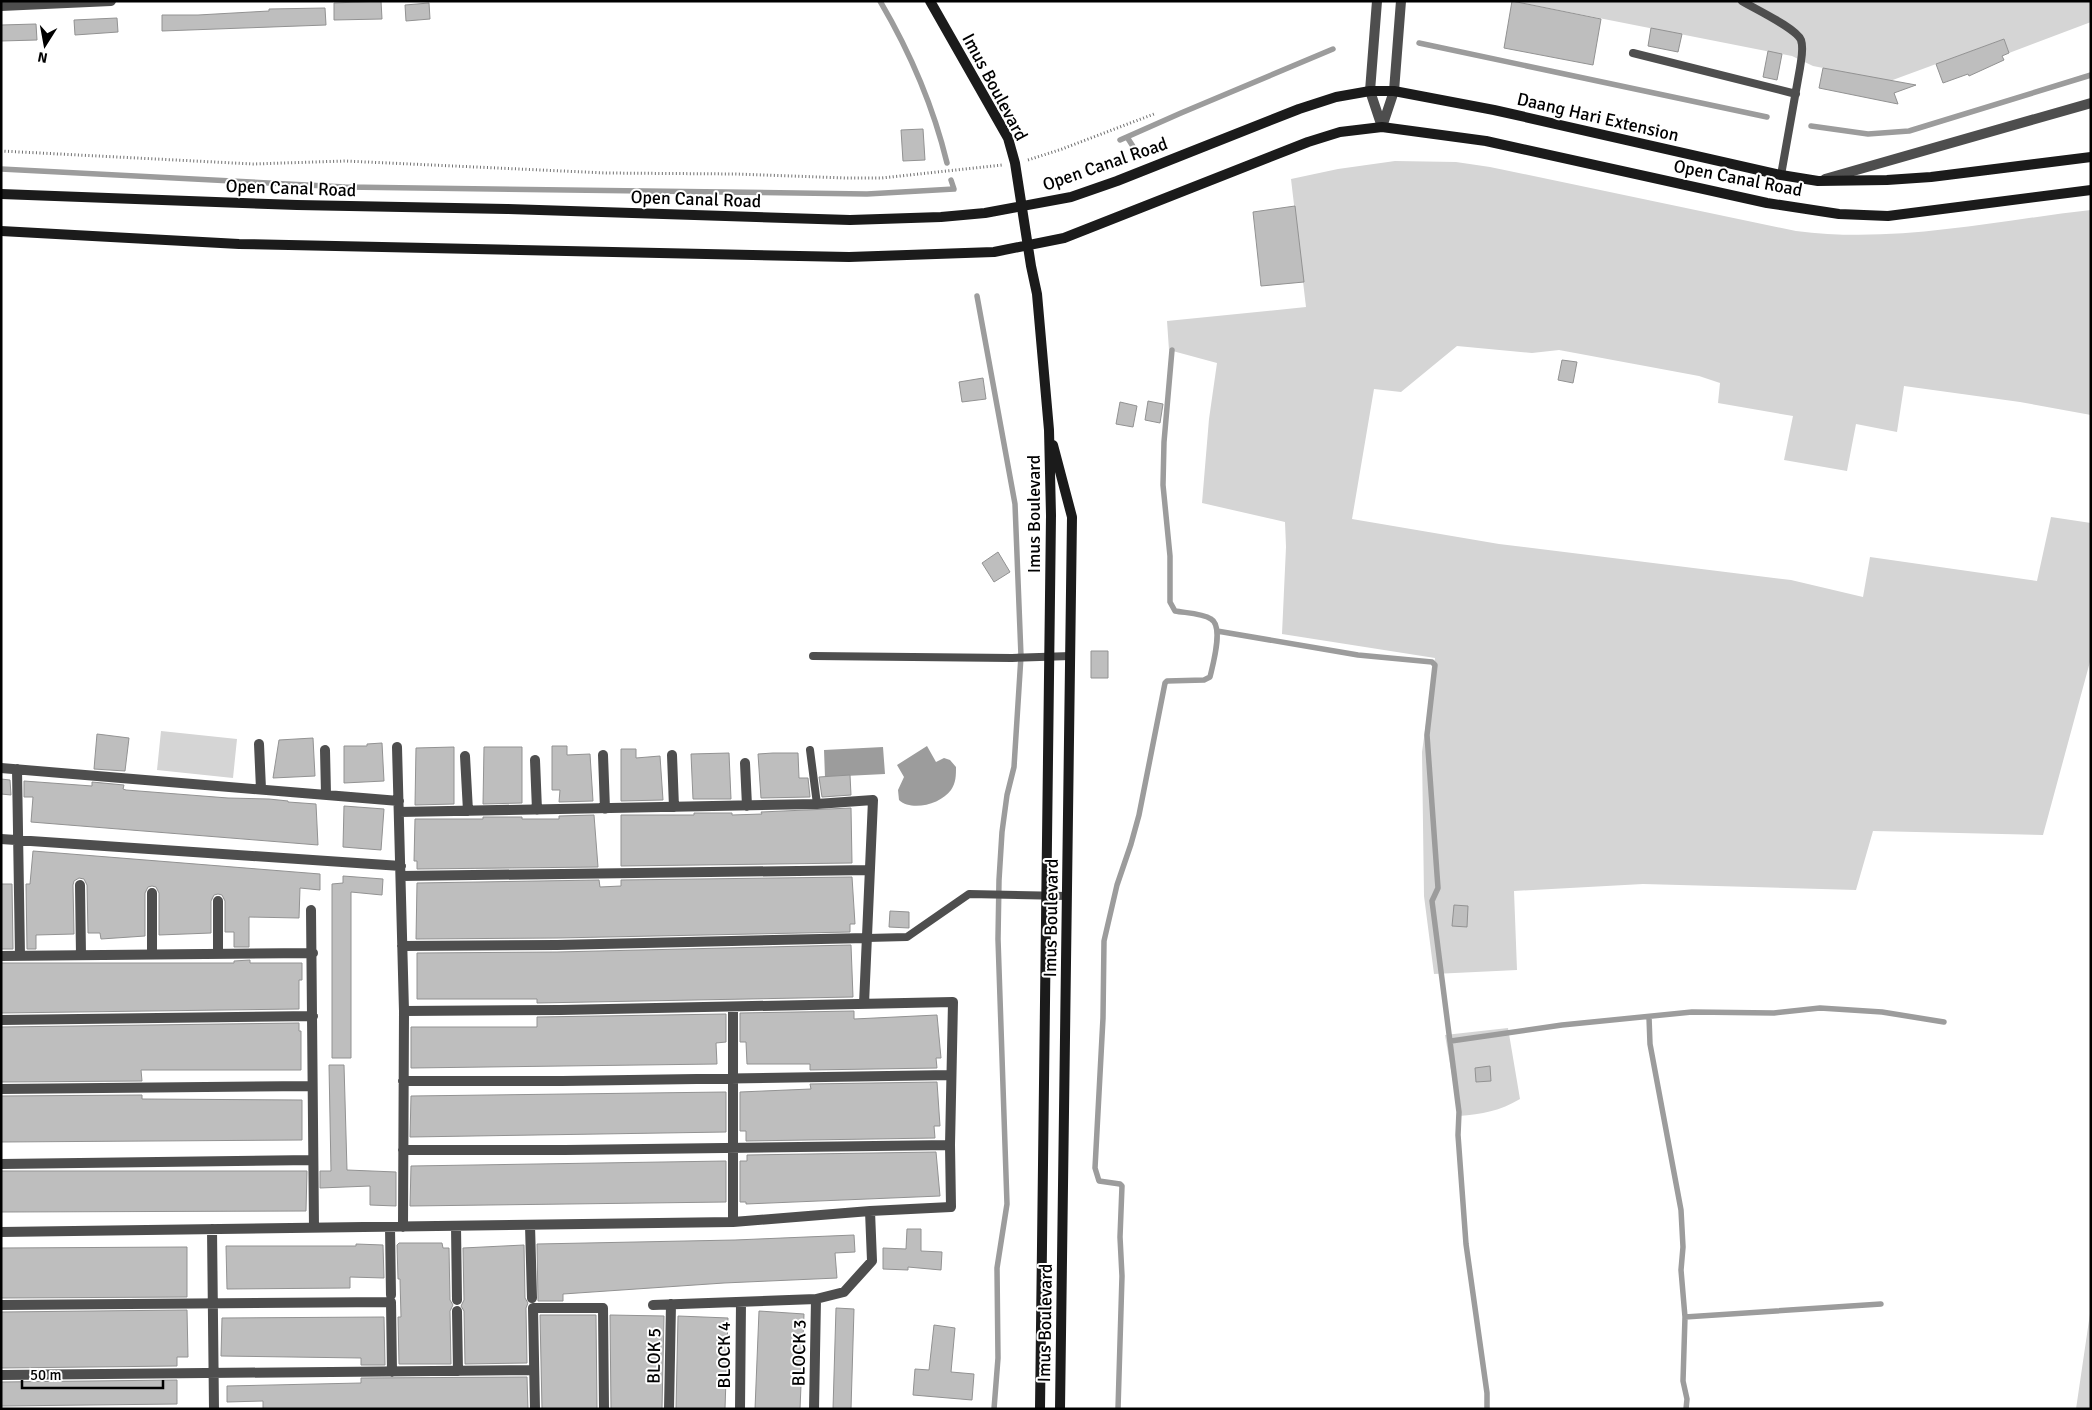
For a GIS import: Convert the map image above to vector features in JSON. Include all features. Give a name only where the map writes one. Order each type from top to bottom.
[{"type":"main road","name":"Imus Boulevard","points":[[930,1],[1008,138],[1015,163],[1037,294],[1049,430],[1051,515],[1040,1409]]},
{"type":"main road","name":"Daang Hari Extension","points":[[1370,91],[1394,91],[1494,110],[1781,175],[1818,181]]},
{"type":"main road","name":"Open Canal Road","points":[[1,194],[297,205],[850,220],[941,217],[1023,207],[1071,197],[1299,109],[1336,97],[1370,91]]},
{"type":"main road","name":"Open Canal Road","points":[[1382,127],[1486,141],[1767,203],[1838,214],[1888,216],[2091,190]]},
{"type":"main road","points":[[1,230],[239,244],[850,257],[994,252],[1064,238],[1308,142],[1340,132],[1382,127]]},
{"type":"main road","name":"Open Canal Road","points":[[1818,181],[1931,177],[2091,157]]},
{"type":"main road","name":"Imus Boulevard","points":[[1049,430],[1072,517],[1060,1409]]},
{"type":"street","points":[[1,6],[20,3],[111,1]]},
{"type":"street","points":[[1377,1],[1370,91],[1382,127]]},
{"type":"street","points":[[1382,127],[1394,91],[1401,1]]},
{"type":"street","name":"Open Canal Road","points":[[1818,181],[2091,103]]},
{"type":"street","points":[[259,744],[261,789]]},
{"type":"street","points":[[397,746],[404,1011],[403,1227]]},
{"type":"street","points":[[325,750],[326,794]]},
{"type":"street","points":[[603,755],[605,809]]},
{"type":"street","points":[[465,756],[468,812]]},
{"type":"street","points":[[672,756],[674,807]]},
{"type":"street","points":[[535,760],[537,810]]},
{"type":"street","points":[[745,763],[746,806]]},
{"type":"street","points":[[1,768],[398,801]]},
{"type":"street","points":[[17,769],[20,956]]},
{"type":"street","points":[[399,812],[746,806],[873,800],[864,1004]]},
{"type":"street","points":[[1,839],[401,871],[870,870]]},
{"type":"street","points":[[80,885],[81,955]]},
{"type":"street","points":[[152,893],[152,954]]},
{"type":"street","points":[[218,901],[218,954]]},
{"type":"street","points":[[311,910],[314,1228]]},
{"type":"street","points":[[402,946],[557,945],[867,938]]},
{"type":"street","points":[[1,956],[312,953]]},
{"type":"street","points":[[1,1232],[733,1222],[870,1211],[951,1207],[950,1145],[953,1002],[404,1011]]},
{"type":"street","points":[[732,1007],[733,1222]]},
{"type":"street","points":[[1,1020],[313,1016]]},
{"type":"street","points":[[403,1081],[951,1074]]},
{"type":"street","points":[[1,1089],[312,1086]]},
{"type":"street","points":[[403,1150],[950,1145]]},
{"type":"street","points":[[1,1164],[313,1160]]},
{"type":"street","points":[[654,1305],[816,1299],[844,1292],[872,1261],[870,1211]]},
{"type":"street","points":[[530,1225],[532,1298]]},
{"type":"street","points":[[456,1226],[458,1371]]},
{"type":"street","points":[[390,1227],[391,1296]]},
{"type":"street","points":[[212,1229],[214,1409]]},
{"type":"street","name":"BLOCK 3","points":[[814,1409],[816,1299]]},
{"type":"street","points":[[1,1305],[391,1302],[392,1372]]},
{"type":"street","name":"BLOCK 4","points":[[740,1302],[740,1409]]},
{"type":"street","name":"BLOK 5","points":[[669,1409],[671,1304]]},
{"type":"street","points":[[534,1409],[533,1308],[603,1308],[604,1409]]},
{"type":"street","points":[[1,1374],[534,1370]]},
{"type":"lane","points":[[1742,1],[1791,29],[1801,40],[1802,51],[1796,94],[1781,175]]},
{"type":"lane","points":[[1633,53],[1796,94]]},
{"type":"lane","points":[[812,656],[1031,658],[1070,656]]},
{"type":"lane","points":[[810,750],[816,804]]},
{"type":"lane","points":[[867,938],[907,937],[969,894],[1067,896]]},
{"type":"path","points":[[1,151],[253,164],[346,161],[606,173],[736,174],[847,178],[916,175],[1015,163],[1048,154],[1154,114]]},
{"type":"shaded area","points":[[1512,1],[2091,1],[2091,22],[2009,53],[2004,39],[1890,81],[1813,66],[1792,56]]},
{"type":"shaded area","points":[[1395,161],[1456,162],[1490,167],[1796,231],[1833,234],[1870,235],[1944,230],[2091,210],[2091,415],[2020,402],[1904,386],[1897,432],[1856,424],[1847,471],[1784,460],[1793,416],[1718,403],[1720,383],[1699,376],[1559,350],[1532,353],[1457,346],[1401,392],[1374,389],[1352,519],[1499,544],[1791,580],[1863,597],[1870,557],[2037,581],[2051,517],[2091,523],[2091,658],[2043,835],[1873,831],[1856,890],[1643,884],[1514,891],[1517,970],[1434,974],[1424,896],[1422,752],[1435,658],[1282,634],[1286,547],[1285,522],[1202,503],[1209,419],[1217,363],[1169,350],[1167,321],[1306,307],[1291,179],[1338,169]]},
{"type":"shaded area","points":[[161,731],[237,739],[233,778],[157,770]]},
{"type":"shaded area","points":[[927,746],[936,762],[944,758],[950,760],[956,767],[954,785],[946,795],[934,802],[919,806],[905,804],[899,800],[898,790],[904,777],[897,765]]},
{"type":"shaded area","points":[[883,747],[885,774],[825,777],[824,750]]},
{"type":"shaded area","points":[[1508,1028],[1520,1099],[1491,1111],[1459,1116],[1445,1035]]},
{"type":"shaded area","points":[[2091,1307],[2091,1409],[2076,1409]]},
{"type":"building","points":[[381,1],[382,19],[334,20],[334,3]]},
{"type":"building","points":[[1512,1],[1601,19],[1593,65],[1504,48]]},
{"type":"building","points":[[429,3],[430,19],[406,21],[405,5]]},
{"type":"building","points":[[325,8],[326,25],[162,31],[162,15],[198,15],[269,11],[269,9]]},
{"type":"building","points":[[117,18],[118,32],[75,35],[74,20]]},
{"type":"building","points":[[36,24],[37,40],[1,41],[1,25]]},
{"type":"building","points":[[1651,28],[1682,34],[1678,52],[1648,46]]},
{"type":"building","points":[[2004,39],[2009,53],[2002,56],[2004,60],[1969,76],[1968,74],[1943,83],[1936,64]]},
{"type":"building","points":[[1768,51],[1782,54],[1777,80],[1763,77]]},
{"type":"building","points":[[1823,68],[1916,85],[1894,93],[1898,104],[1819,88]]},
{"type":"building","points":[[923,129],[925,160],[903,161],[901,130]]},
{"type":"building","points":[[1295,206],[1304,282],[1261,286],[1253,212]]},
{"type":"building","points":[[1562,360],[1577,362],[1573,383],[1558,380]]},
{"type":"building","points":[[983,378],[986,399],[962,402],[959,382]]},
{"type":"building","points":[[1148,401],[1163,404],[1160,423],[1145,420]]},
{"type":"building","points":[[1120,402],[1137,406],[1133,427],[1116,424]]},
{"type":"building","points":[[998,552],[1010,572],[994,582],[982,563]]},
{"type":"building","points":[[1091,651],[1108,651],[1108,678],[1091,678]]},
{"type":"building","points":[[97,734],[129,738],[125,771],[94,769]]},
{"type":"building","points":[[313,738],[315,776],[273,778],[279,740]]},
{"type":"building","points":[[382,743],[384,781],[344,783],[344,746],[367,746],[367,744]]},
{"type":"building","points":[[552,746],[567,746],[567,755],[590,754],[593,801],[559,802],[560,790],[552,790]]},
{"type":"building","points":[[454,747],[454,804],[415,805],[416,748]]},
{"type":"building","points":[[484,747],[522,747],[522,803],[483,804]]},
{"type":"building","points":[[621,749],[636,749],[636,758],[660,756],[663,800],[621,801]]},
{"type":"building","points":[[729,753],[731,799],[693,799],[691,754]]},
{"type":"building","points":[[798,753],[799,778],[808,778],[810,797],[761,798],[758,754]]},
{"type":"building","points":[[850,775],[851,795],[822,797],[819,777]]},
{"type":"building","points":[[1,779],[10,780],[11,795],[1,794]]},
{"type":"building","points":[[24,781],[92,786],[92,782],[124,785],[123,789],[126,790],[228,798],[269,799],[316,804],[318,845],[31,822],[33,797],[24,797]]},
{"type":"building","points":[[344,806],[384,809],[381,850],[343,847]]},
{"type":"building","points":[[851,808],[852,863],[621,866],[621,815],[732,813],[732,815]]},
{"type":"building","points":[[594,815],[598,867],[417,869],[417,861],[414,861],[415,819],[522,817],[522,819],[559,819],[559,816]]},
{"type":"building","points":[[33,851],[320,874],[320,890],[300,888],[299,918],[249,917],[249,947],[234,947],[234,932],[225,932],[225,901],[222,895],[218,894],[214,895],[211,901],[211,933],[159,935],[159,893],[156,887],[152,886],[148,887],[145,893],[145,936],[101,939],[100,933],[88,933],[87,885],[84,879],[79,878],[74,881],[73,885],[74,934],[36,935],[36,949],[27,949],[26,884],[30,884]]},
{"type":"building","points":[[343,876],[383,879],[382,895],[351,892],[351,1058],[332,1058],[332,884],[343,883]]},
{"type":"building","points":[[852,877],[855,924],[850,924],[850,932],[416,939],[417,883],[599,880],[600,887],[621,886],[621,880]]},
{"type":"building","points":[[1,884],[12,884],[13,949],[1,949]]},
{"type":"building","points":[[1454,905],[1468,906],[1467,927],[1452,926]]},
{"type":"building","points":[[890,911],[909,912],[909,928],[889,927]]},
{"type":"building","points":[[851,945],[853,997],[537,1003],[537,999],[417,999],[417,953],[557,952]]},
{"type":"building","points":[[250,960],[250,963],[302,963],[302,980],[299,980],[299,1009],[1,1013],[1,963],[234,963],[234,961]]},
{"type":"building","points":[[854,1011],[854,1019],[937,1015],[941,1058],[936,1058],[937,1068],[810,1070],[810,1064],[747,1064],[746,1042],[740,1042],[740,1013]]},
{"type":"building","points":[[726,1014],[726,1042],[716,1043],[717,1064],[411,1068],[411,1027],[537,1027],[537,1017]]},
{"type":"building","points":[[299,1023],[299,1031],[301,1031],[301,1070],[141,1070],[142,1081],[1,1082],[1,1027]]},
{"type":"building","points":[[329,1065],[344,1065],[347,1170],[396,1172],[396,1206],[370,1205],[370,1186],[320,1188],[320,1171],[331,1171]]},
{"type":"building","points":[[1490,1066],[1491,1081],[1476,1082],[1475,1068]]},
{"type":"building","points":[[937,1082],[940,1126],[934,1126],[935,1138],[746,1141],[746,1131],[740,1131],[740,1092],[811,1089],[810,1084]]},
{"type":"building","points":[[726,1092],[726,1132],[410,1137],[411,1096]]},
{"type":"building","points":[[142,1095],[142,1099],[302,1100],[302,1140],[1,1142],[1,1096]]},
{"type":"building","points":[[936,1152],[940,1196],[746,1204],[746,1202],[740,1202],[740,1161],[747,1161],[747,1155]]},
{"type":"building","points":[[726,1161],[726,1202],[410,1206],[411,1166]]},
{"type":"building","points":[[1,1171],[307,1171],[306,1211],[1,1212]]},
{"type":"building","points":[[907,1229],[921,1229],[921,1251],[942,1252],[941,1270],[908,1267],[908,1270],[883,1269],[883,1248],[906,1249]]},
{"type":"building","points":[[854,1235],[855,1252],[835,1253],[837,1278],[724,1283],[563,1294],[563,1301],[538,1301],[537,1244],[735,1240]]},
{"type":"building","points":[[399,1243],[442,1243],[443,1248],[449,1248],[450,1300],[453,1305],[450,1311],[451,1364],[399,1364],[398,1317],[401,1317],[397,1245]]},
{"type":"building","points":[[356,1244],[383,1245],[384,1278],[350,1277],[350,1288],[227,1289],[226,1246],[356,1246]]},
{"type":"building","points":[[524,1245],[525,1298],[528,1303],[526,1308],[527,1363],[465,1364],[464,1311],[461,1306],[464,1300],[463,1248]]},
{"type":"building","points":[[187,1247],[187,1297],[1,1298],[1,1248]]},
{"type":"building","points":[[836,1308],[854,1309],[851,1409],[833,1409]]},
{"type":"building","points":[[187,1310],[188,1357],[177,1357],[177,1366],[1,1368],[1,1312]]},
{"type":"building","points":[[759,1311],[804,1314],[800,1409],[755,1409]]},
{"type":"building","points":[[540,1315],[596,1315],[597,1409],[542,1409]]},
{"type":"building","points":[[610,1315],[664,1316],[662,1409],[611,1409]]},
{"type":"building","points":[[678,1316],[728,1318],[725,1409],[676,1409]]},
{"type":"building","points":[[384,1317],[385,1365],[361,1365],[361,1358],[221,1356],[222,1318]]},
{"type":"building","points":[[934,1325],[955,1328],[951,1372],[974,1374],[972,1400],[913,1395],[915,1369],[929,1370]]},
{"type":"building","points":[[527,1377],[528,1409],[263,1409],[263,1401],[227,1402],[227,1386],[361,1383],[361,1378]]},
{"type":"building","points":[[177,1380],[177,1404],[1,1406],[1,1382]]},
{"type":"waterway","points":[[880,1],[920,79],[935,120],[947,163]]},
{"type":"waterway","points":[[1419,43],[1767,117]]},
{"type":"waterway","points":[[1120,140],[1333,49]]},
{"type":"waterway","points":[[1811,126],[1868,134],[1909,131],[2091,75]]},
{"type":"waterway","points":[[1127,137],[1134,148]]},
{"type":"waterway","points":[[1,169],[345,187],[867,194],[954,189],[951,180]]},
{"type":"waterway","points":[[977,296],[1015,504],[1021,656],[1014,767],[1007,795],[1002,832],[999,880],[998,939],[1007,1204],[997,1268],[998,1358],[994,1409]]},
{"type":"waterway","points":[[1118,1409],[1122,1276],[1120,1237],[1122,1186],[1120,1184],[1099,1181],[1095,1168],[1103,1018],[1104,941],[1117,885],[1139,815],[1165,683],[1167,681],[1204,680],[1210,677],[1217,637],[1217,629],[1211,619],[1199,614],[1175,611],[1170,602],[1170,556],[1163,485],[1164,442],[1172,350]]},
{"type":"waterway","points":[[1217,631],[1358,655],[1432,662],[1435,665],[1427,735],[1438,888],[1432,901],[1459,1112],[1458,1135],[1466,1244],[1487,1393],[1487,1409]]},
{"type":"waterway","points":[[1451,1041],[1562,1025],[1692,1012],[1774,1013],[1820,1008],[1882,1012],[1944,1022]]},
{"type":"waterway","points":[[1649,1017],[1650,1044],[1681,1210],[1683,1247],[1681,1270],[1685,1317],[1683,1381],[1687,1399],[1686,1409]]},
{"type":"waterway","points":[[1685,1317],[1881,1304]]}]
